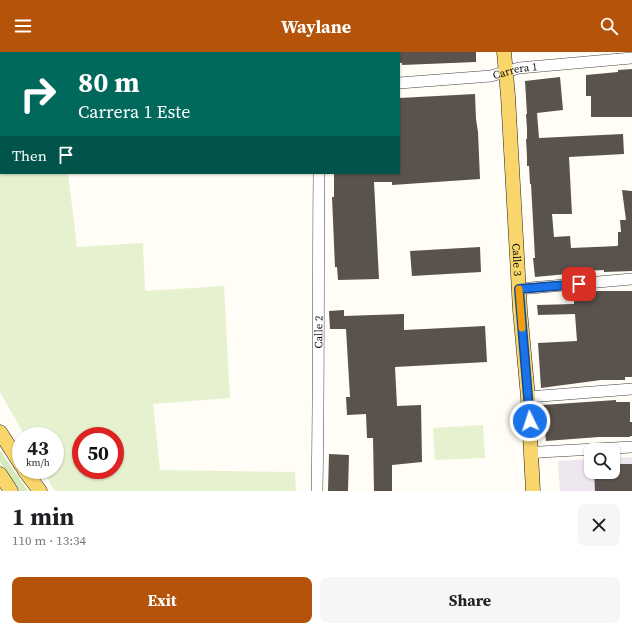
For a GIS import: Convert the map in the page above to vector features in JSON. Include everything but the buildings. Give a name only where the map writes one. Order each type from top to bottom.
[{"type":"main road","name":"Calle 3","points":[[504,52],[508,96],[519,289],[532,454],[533,491]]},
{"type":"main road","points":[[0,432],[12,451]]},
{"type":"main road","points":[[0,474],[11,491]]},
{"type":"main road","points":[[31,479],[40,491]]},
{"type":"street","name":"Carrera 1","points":[[400,83],[491,76],[519,68],[632,58]]},
{"type":"street","name":"Calle 2","points":[[317,491],[319,174]]},
{"type":"street","points":[[519,289],[632,279]]},
{"type":"street","points":[[528,397],[632,389]]},
{"type":"street","points":[[532,454],[540,452],[632,447]]},
{"type":"shaded area","points":[[632,457],[632,491],[560,491],[558,461],[584,459],[584,479],[620,479],[620,458]]},
{"type":"green space","points":[[0,174],[68,174],[77,247],[143,243],[145,291],[224,286],[230,398],[153,404],[160,470],[295,472],[296,491],[56,491],[48,479],[64,479],[64,427],[20,427],[0,392]]},
{"type":"green space","points":[[483,425],[485,458],[435,460],[433,428]]},
{"type":"green space","points":[[0,450],[12,468],[12,479],[20,479],[28,491],[19,491],[0,462]]},
{"type":"slow traffic","points":[[519,289],[522,328]]},
{"type":"route","points":[[530,421],[519,289],[579,284]]}]
